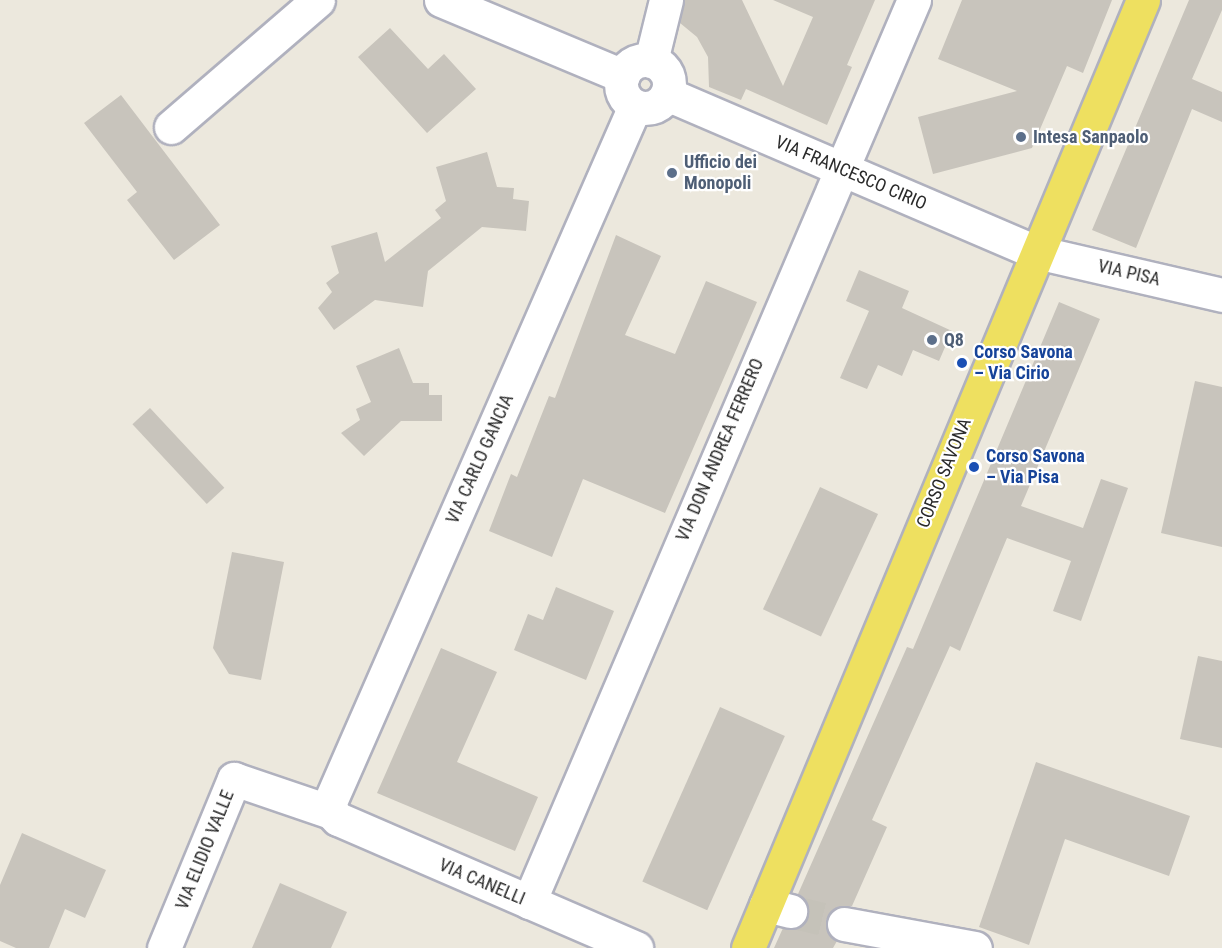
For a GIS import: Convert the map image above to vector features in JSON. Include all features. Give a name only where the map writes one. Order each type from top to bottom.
[{"type":"main road","name":"CORSO SAVONA","points":[[748,948],[778,908],[1036,252],[1143,0]]},
{"type":"street","points":[[171,127],[318,0]]},
{"type":"street","points":[[441,0],[623,76]]},
{"type":"street","points":[[651,61],[666,0]]},
{"type":"street","name":"VIA DON ANDREA FERRERO","points":[[529,902],[914,0]]},
{"type":"street","points":[[651,61],[667,74],[667,94],[650,108],[635,106],[625,96],[623,76],[631,64],[651,61]]},
{"type":"street","name":"VIA FRANCESCO CIRIO","points":[[667,94],[1036,252]]},
{"type":"street","name":"VIA CARLO GANCIA","points":[[331,812],[330,802],[635,106]]},
{"type":"street","name":"VIA PISA","points":[[1036,252],[1222,295]]},
{"type":"street","name":"VIA ELIDIO VALLE","points":[[164,948],[234,779],[331,812]]},
{"type":"street","name":"VIA CANELLI","points":[[331,812],[338,819],[636,948]]},
{"type":"street","points":[[844,924],[975,948]]},
{"type":"building","points":[[684,0],[742,0],[783,86],[813,17],[773,0],[875,0],[847,65],[852,67],[827,125],[746,89],[741,100],[709,87],[708,57],[697,37],[680,23]]},
{"type":"building","points":[[962,0],[1112,0],[1083,73],[1067,66],[1032,148],[933,174],[918,117],[1017,91],[938,59]]},
{"type":"building","points":[[1189,0],[1222,0],[1222,10],[1192,79],[1222,92],[1222,122],[1192,109],[1136,248],[1092,230]]},
{"type":"building","points":[[390,28],[428,69],[444,54],[476,89],[427,133],[358,57]]},
{"type":"building","points":[[121,95],[220,225],[174,260],[127,200],[137,192],[84,123]]},
{"type":"building","points":[[487,152],[497,187],[514,188],[513,199],[529,201],[526,231],[482,227],[428,271],[423,307],[375,300],[334,330],[318,308],[332,292],[326,283],[339,273],[331,246],[377,232],[385,262],[441,218],[435,210],[446,201],[436,167]]},
{"type":"building","points":[[616,235],[661,256],[625,335],[675,354],[706,281],[757,302],[665,513],[583,479],[552,557],[489,531],[511,474],[517,477],[549,396],[555,398]]},
{"type":"building","points":[[859,270],[909,291],[902,308],[952,331],[939,361],[913,350],[902,376],[878,365],[867,389],[840,378],[869,311],[846,301]]},
{"type":"building","points":[[1059,302],[1100,319],[1021,506],[1083,528],[1101,479],[1128,488],[1081,621],[1053,611],[1071,561],[1007,538],[960,651],[950,646],[872,820],[887,827],[852,906],[837,907],[826,920],[827,931],[837,941],[833,948],[774,948],[783,928],[796,929],[808,916],[808,905],[798,894],[907,647],[913,649]]},
{"type":"building","points":[[399,348],[413,383],[429,383],[429,395],[442,395],[442,421],[401,421],[364,456],[341,433],[360,420],[356,409],[371,402],[356,366]]},
{"type":"building","points":[[1195,381],[1222,387],[1222,547],[1161,533]]},
{"type":"building","points":[[150,408],[224,488],[207,504],[132,424]]},
{"type":"building","points":[[820,487],[878,514],[821,636],[763,609]]},
{"type":"building","points":[[232,552],[284,562],[261,680],[229,674],[213,648]]},
{"type":"building","points":[[556,587],[614,611],[586,680],[514,650],[528,614],[543,620]]},
{"type":"building","points":[[441,648],[497,672],[457,762],[538,797],[515,851],[377,793]]},
{"type":"building","points":[[1198,656],[1222,661],[1222,748],[1180,739]]},
{"type":"building","points":[[720,707],[785,736],[707,910],[642,881]]},
{"type":"building","points":[[1036,762],[1190,816],[1169,876],[1065,839],[1029,945],[979,927]]},
{"type":"building","points":[[22,833],[106,870],[85,918],[65,909],[49,948],[16,948],[0,941],[0,885]]},
{"type":"building","points":[[280,883],[347,912],[331,948],[252,948]]},
{"type":"tunnel","points":[[790,911],[844,924]]},
{"type":"place","name":"Intesa Sanpaolo","points":[[1021,137]]},
{"type":"place","name":"Ufficio dei Monopoli","points":[[672,173]]},
{"type":"place","name":"Q8","points":[[932,340]]},
{"type":"place","name":"Corso Savona – Via Cirio","points":[[962,363]]},
{"type":"place","name":"Corso Savona – Via Pisa","points":[[974,467]]}]
